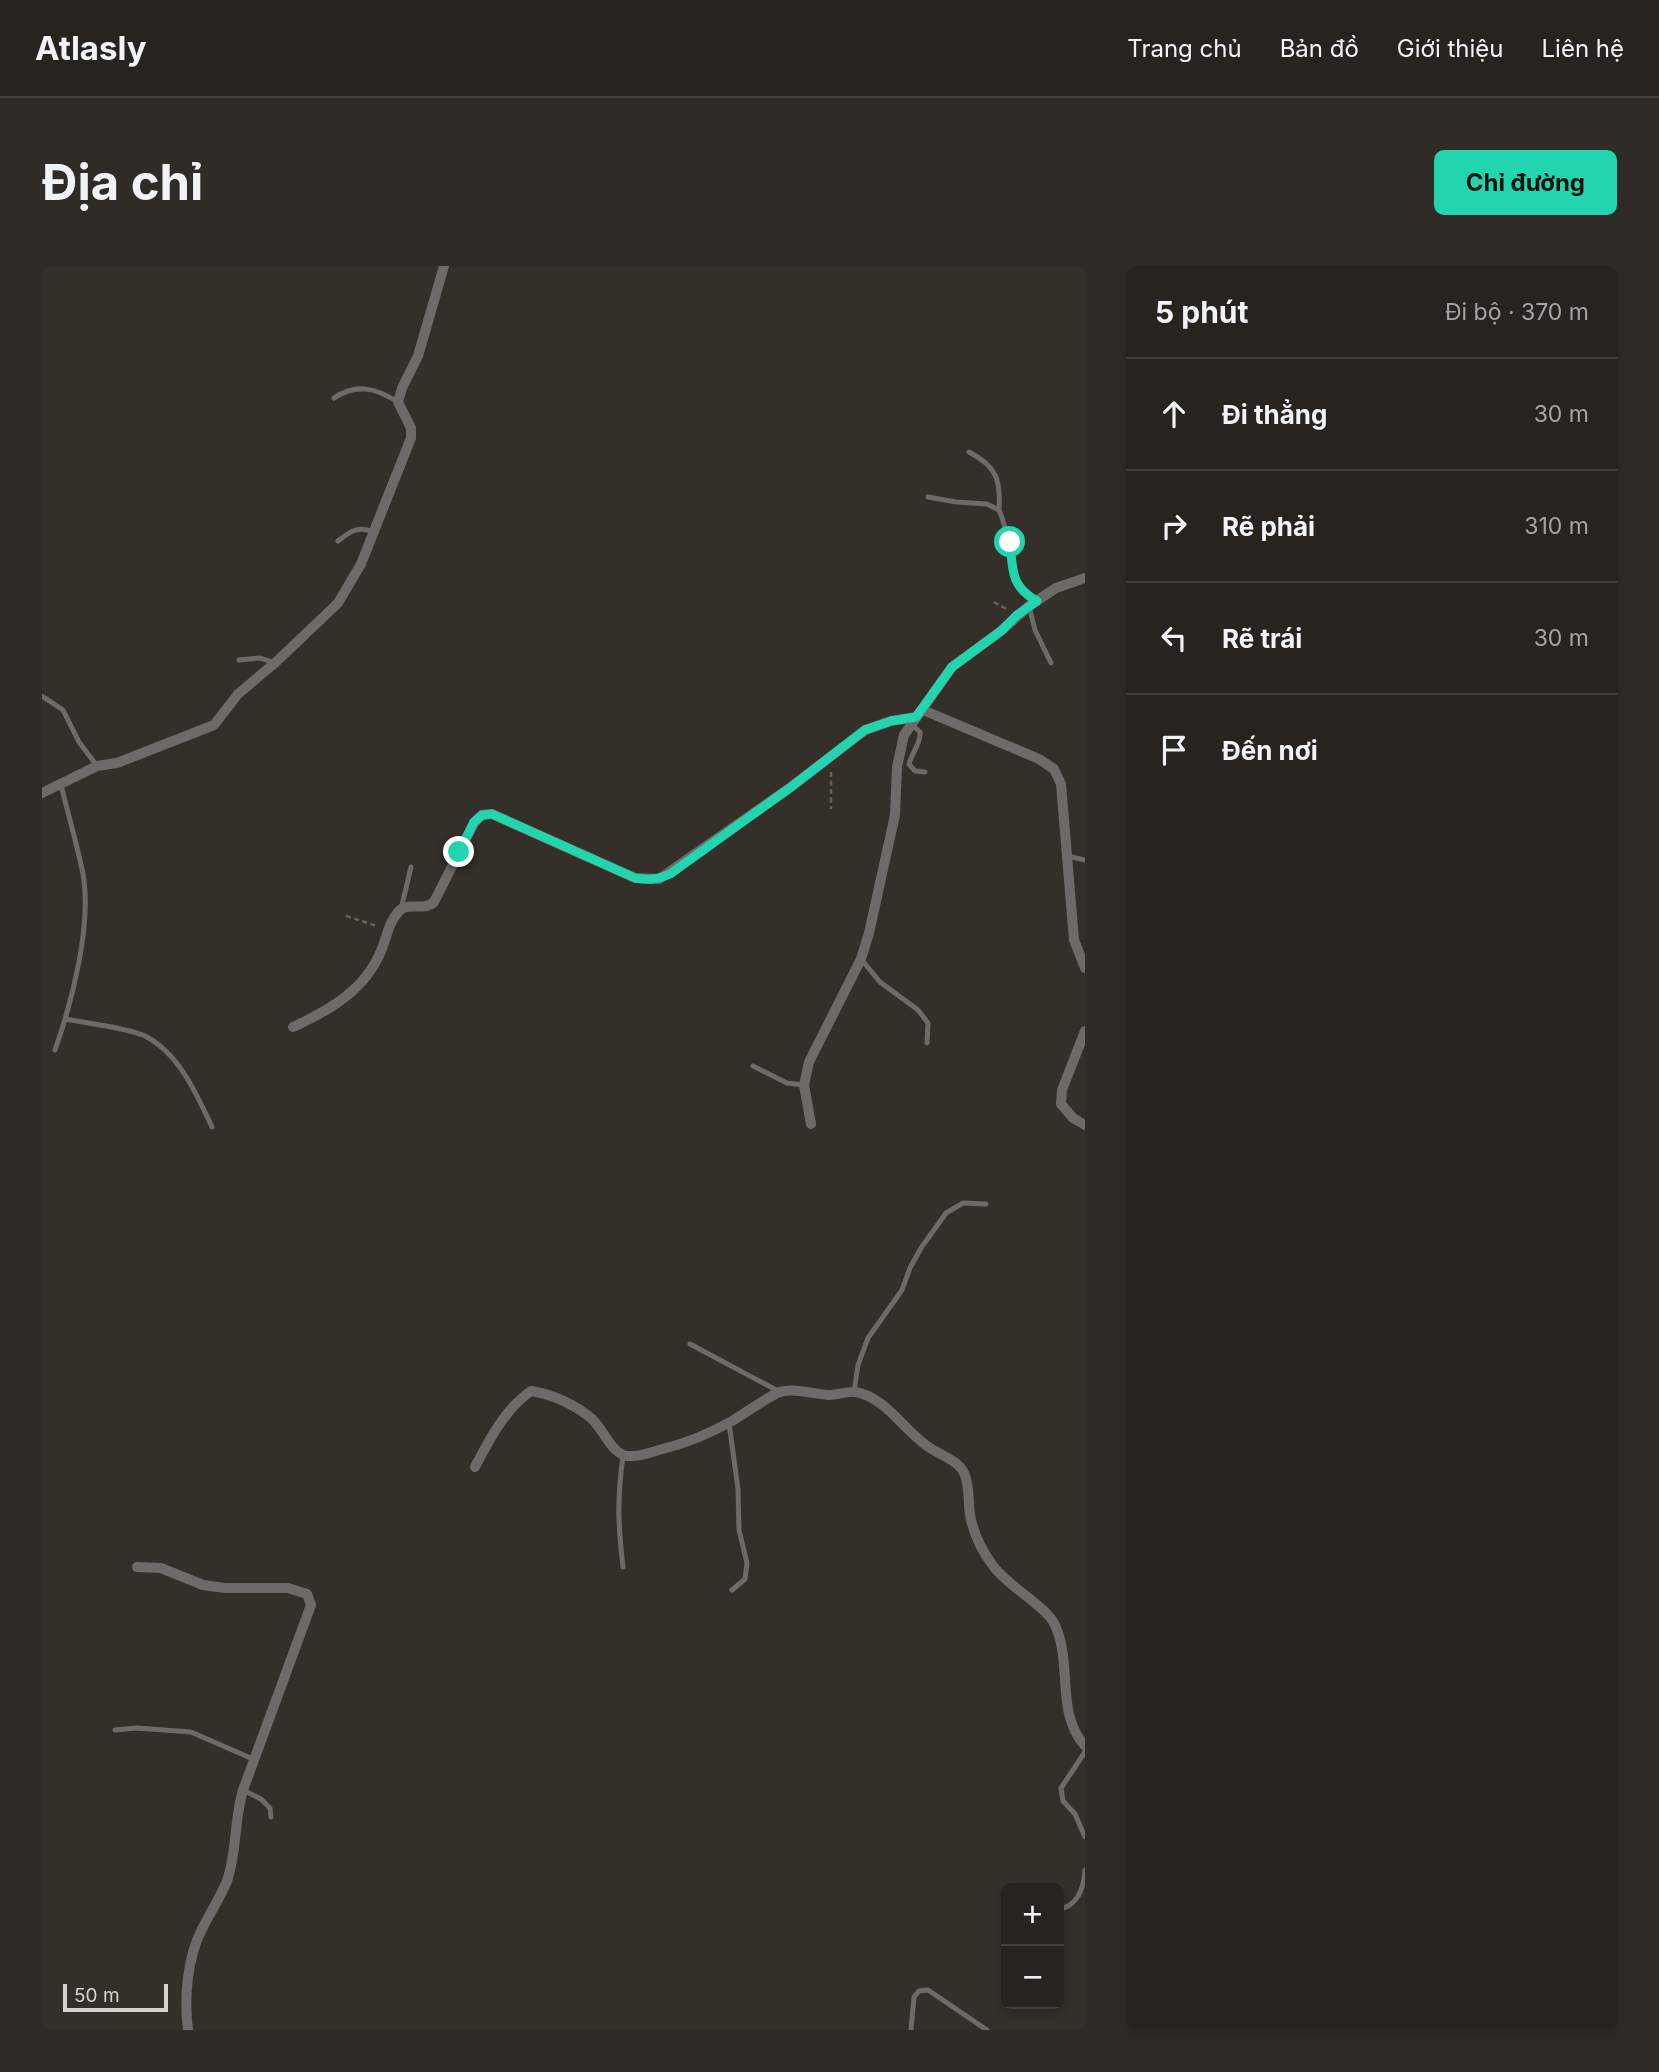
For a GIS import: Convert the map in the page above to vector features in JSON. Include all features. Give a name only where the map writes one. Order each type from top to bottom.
[{"type":"street","points":[[42,793],[97,766],[117,763],[214,725],[238,694],[338,603],[361,564],[411,438],[411,428],[398,402],[418,356],[444,266]]},
{"type":"street","points":[[811,1124],[804,1085],[809,1062],[861,959],[869,933],[895,815],[897,767],[904,735],[952,667],[1056,588],[1085,578]]},
{"type":"street","points":[[293,1027],[350,995],[363,983],[382,949],[387,929],[401,909],[408,906],[429,906],[434,902],[474,822],[482,815],[492,814],[635,878],[659,879],[771,802],[865,730],[891,721],[917,717],[1038,759],[1054,769],[1062,784],[1074,940],[1085,968]]},
{"type":"street","points":[[1085,1031],[1062,1090],[1061,1104],[1073,1118],[1085,1125]]},
{"type":"street","points":[[475,1467],[502,1421],[519,1399],[531,1391],[547,1393],[591,1418],[623,1456],[639,1457],[682,1445],[729,1423],[780,1392],[831,1395],[854,1392],[874,1400],[918,1439],[964,1471],[971,1521],[982,1549],[1009,1584],[1054,1623],[1066,1672],[1066,1707],[1076,1735],[1085,1746]]},
{"type":"street","points":[[137,1567],[161,1568],[203,1585],[225,1588],[288,1588],[307,1594],[311,1605],[243,1790],[227,1880],[201,1931],[192,1961],[186,2011],[188,2030]]},
{"type":"lane","points":[[334,398],[344,391],[358,387],[371,389],[398,402]]},
{"type":"lane","points":[[969,452],[993,468],[1000,497],[999,510],[1010,542],[1012,572],[1017,584],[1033,604],[1035,630],[1051,663]]},
{"type":"lane","points":[[928,497],[987,504],[999,510]]},
{"type":"lane","points":[[338,541],[354,529],[373,531]]},
{"type":"lane","points":[[239,660],[260,658],[275,663]]},
{"type":"lane","points":[[42,696],[63,710],[79,743],[97,766]]},
{"type":"lane","points":[[917,717],[921,738],[911,754],[909,764],[915,771],[925,772]]},
{"type":"lane","points":[[55,1049],[65,1019],[85,921],[83,876],[61,785]]},
{"type":"lane","points":[[1067,856],[1085,860]]},
{"type":"lane","points":[[401,909],[411,867]]},
{"type":"lane","points":[[861,959],[880,982],[918,1010],[928,1024],[927,1043]]},
{"type":"lane","points":[[65,1019],[145,1036],[167,1052],[192,1085],[212,1127]]},
{"type":"lane","points":[[753,1066],[787,1083],[804,1085]]},
{"type":"lane","points":[[854,1392],[858,1364],[869,1338],[902,1290],[921,1248],[946,1213],[963,1203],[986,1204]]},
{"type":"lane","points":[[690,1344],[780,1392]]},
{"type":"lane","points":[[729,1423],[738,1489],[739,1530],[747,1563],[745,1579],[732,1590]]},
{"type":"lane","points":[[623,1456],[617,1496],[623,1567]]},
{"type":"lane","points":[[115,1730],[137,1728],[191,1732],[253,1759]]},
{"type":"lane","points":[[1085,1752],[1061,1788],[1063,1801],[1075,1814],[1085,1837]]},
{"type":"lane","points":[[243,1790],[261,1799],[270,1808],[271,1817]]},
{"type":"lane","points":[[1064,1908],[1076,1899],[1084,1883],[1085,1870]]},
{"type":"lane","points":[[911,2030],[914,1997],[919,1991],[928,1990],[987,2030]]},
{"type":"path","points":[[830,755],[831,810]]},
{"type":"path","points":[[346,916],[387,929]]},
{"type":"route","points":[[459,852],[474,822],[482,815],[492,814],[635,878],[659,879],[670,874],[865,730],[891,721],[916,717],[952,667],[1037,601],[1025,594],[1017,584],[1012,572],[1010,542]]}]
